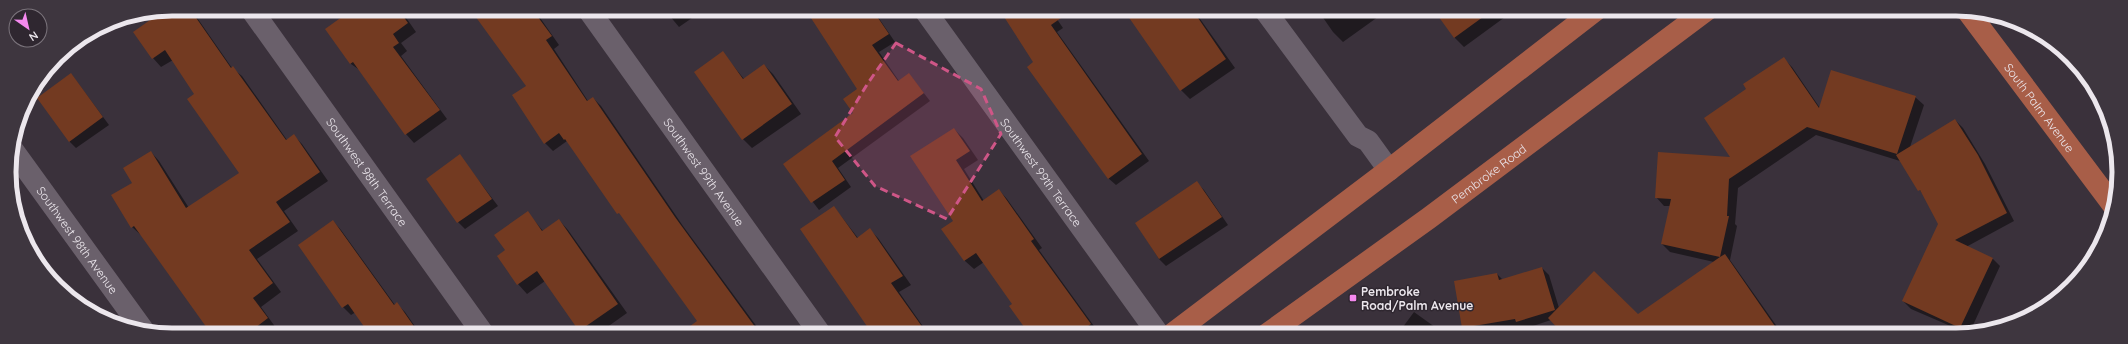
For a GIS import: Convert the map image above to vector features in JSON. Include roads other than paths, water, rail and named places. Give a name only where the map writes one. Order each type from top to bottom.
[{"type":"main road","points":[[1179,328],[1389,170],[1587,16]]},
{"type":"main road","name":"Pembroke Road","points":[[1276,328],[1429,218],[1699,16]]},
{"type":"main road","name":"South Palm Avenue","points":[[1972,17],[2109,201]]},
{"type":"street","name":"Southwest 98th Terrace","points":[[256,16],[479,328]]},
{"type":"street","name":"Southwest 99th Avenue","points":[[593,16],[816,328]]},
{"type":"street","name":"Southwest 99th Terrace","points":[[929,16],[1154,328]]},
{"type":"street","points":[[1269,16],[1358,136],[1368,141],[1389,170]]},
{"type":"street","name":"Southwest 98th Avenue","points":[[17,155],[139,324]]},
{"type":"place","name":"Pembroke Road/Palm Avenue","points":[[1353,298]]}]
